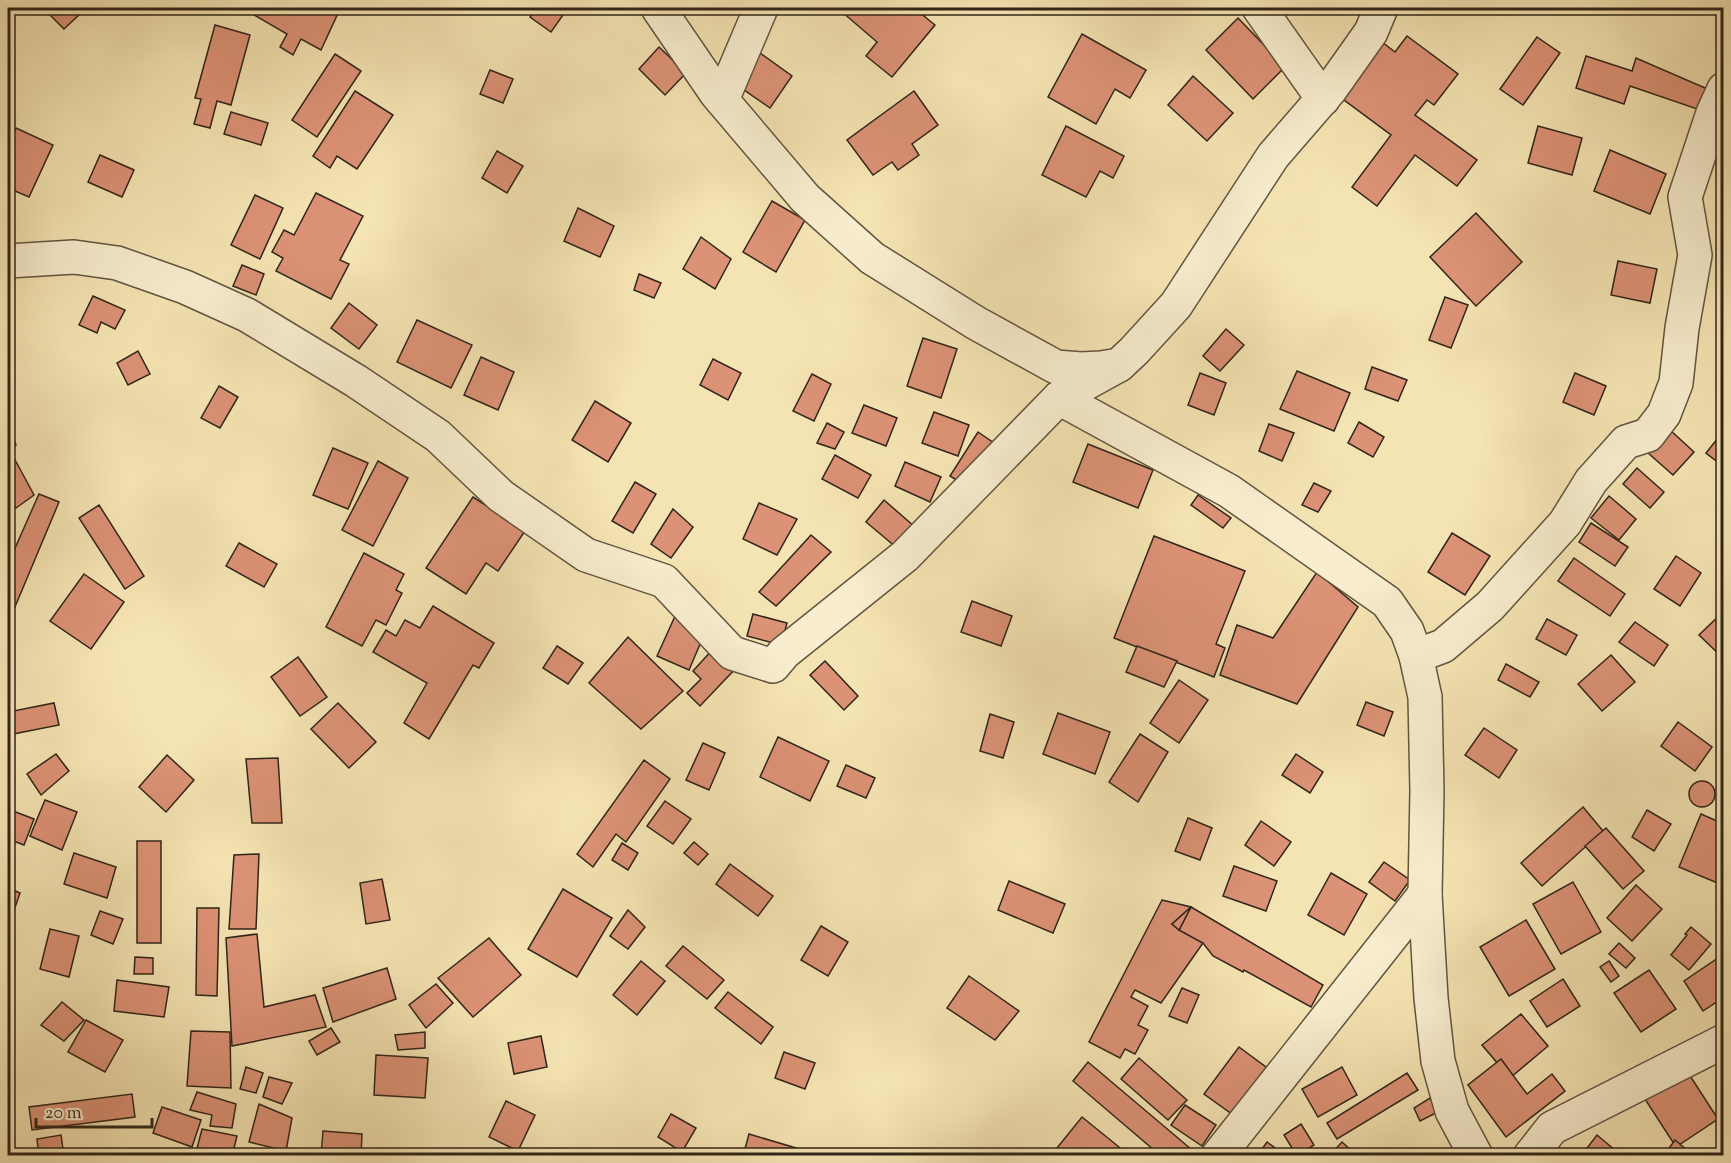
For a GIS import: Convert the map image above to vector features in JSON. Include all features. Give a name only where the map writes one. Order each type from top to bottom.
[{"type":"street","points":[[658,8],[722,100],[805,198],[872,258],[976,323],[1056,367],[1101,368],[1119,365]]},
{"type":"street","points":[[722,100],[761,8]]},
{"type":"street","points":[[1259,8],[1323,99]]},
{"type":"street","points":[[8,261],[74,257],[117,263],[185,287],[247,315],[356,381],[438,436],[501,496],[586,555],[664,581],[732,653],[772,666],[784,653],[905,556],[1059,398],[1119,365],[1134,351],[1176,305],[1273,156],[1323,99],[1371,32],[1381,8]]},
{"type":"street","points":[[1416,656],[1443,646],[1490,606],[1564,523],[1591,481],[1626,442],[1648,435],[1664,414],[1676,383],[1682,328],[1695,255],[1685,197],[1713,113],[1724,89]]},
{"type":"street","points":[[1059,398],[1228,491],[1387,602],[1407,631],[1416,656],[1425,697],[1427,791],[1425,894],[1431,998],[1438,1061],[1452,1111],[1476,1155]]},
{"type":"street","points":[[1218,1155],[1425,894]]},
{"type":"street","points":[[1530,1155],[1552,1128],[1724,1041]]},
{"type":"building","points":[[45,8],[75,8],[81,13],[64,29]]},
{"type":"building","points":[[258,8],[333,8],[339,11],[321,50],[301,39],[293,55],[280,47],[287,34],[254,15]]},
{"type":"building","points":[[536,8],[568,8],[551,32],[530,17]]},
{"type":"building","points":[[845,8],[914,8],[935,25],[892,77],[866,56],[877,42],[842,12]]},
{"type":"building","points":[[1238,18],[1285,67],[1253,99],[1206,50]]},
{"type":"building","points":[[215,25],[250,35],[231,105],[217,101],[210,128],[194,124],[201,99],[195,98]]},
{"type":"building","points":[[1082,34],[1146,70],[1130,98],[1115,89],[1096,124],[1048,97]]},
{"type":"building","points":[[1407,36],[1458,74],[1434,105],[1427,100],[1415,115],[1477,160],[1457,186],[1415,155],[1377,206],[1352,187],[1391,135],[1340,97],[1382,42],[1395,52]]},
{"type":"building","points":[[1537,37],[1560,53],[1523,105],[1500,89]]},
{"type":"building","points":[[659,47],[686,73],[665,95],[639,69]]},
{"type":"building","points":[[760,53],[792,76],[770,108],[737,85]]},
{"type":"building","points":[[335,54],[361,71],[317,137],[292,120]]},
{"type":"building","points":[[1586,56],[1632,71],[1636,58],[1719,94],[1700,110],[1630,86],[1624,104],[1576,88]]},
{"type":"building","points":[[490,70],[513,79],[503,103],[480,94]]},
{"type":"building","points":[[1193,76],[1233,113],[1207,141],[1168,105]]},
{"type":"building","points":[[355,91],[393,115],[357,169],[337,156],[330,168],[313,156]]},
{"type":"building","points":[[914,91],[938,125],[912,144],[919,155],[898,170],[892,162],[873,175],[847,140]]},
{"type":"building","points":[[231,112],[268,123],[261,145],[224,134]]},
{"type":"building","points":[[1066,126],[1124,156],[1113,178],[1100,171],[1086,197],[1042,175]]},
{"type":"building","points":[[1538,126],[1582,138],[1572,175],[1528,163]]},
{"type":"building","points":[[16,128],[53,145],[29,197],[8,188],[8,147]]},
{"type":"building","points":[[1610,150],[1666,174],[1650,214],[1594,191]]},
{"type":"building","points":[[497,151],[523,166],[507,193],[482,178]]},
{"type":"building","points":[[100,155],[134,170],[122,197],[88,182]]},
{"type":"building","points":[[316,193],[363,216],[340,260],[349,264],[331,299],[276,271],[283,258],[272,252],[284,230],[294,235]]},
{"type":"building","points":[[255,195],[283,208],[260,259],[231,245]]},
{"type":"building","points":[[772,201],[805,220],[776,272],[743,252]]},
{"type":"building","points":[[578,208],[614,226],[600,257],[564,241]]},
{"type":"building","points":[[1476,213],[1522,262],[1476,306],[1430,257]]},
{"type":"building","points":[[701,237],[731,259],[715,289],[683,269]]},
{"type":"building","points":[[1618,261],[1657,269],[1650,303],[1611,295]]},
{"type":"building","points":[[242,265],[264,274],[256,295],[233,286]]},
{"type":"building","points":[[639,274],[661,283],[654,298],[634,290]]},
{"type":"building","points":[[93,296],[125,310],[115,329],[101,322],[97,333],[79,325]]},
{"type":"building","points":[[1445,297],[1468,305],[1451,348],[1429,340]]},
{"type":"building","points":[[349,303],[377,325],[359,349],[331,328]]},
{"type":"building","points":[[417,320],[472,345],[451,388],[397,362]]},
{"type":"building","points":[[1226,329],[1244,345],[1220,371],[1203,356]]},
{"type":"building","points":[[923,338],[957,349],[941,398],[907,386]]},
{"type":"building","points":[[138,351],[150,374],[128,385],[117,363]]},
{"type":"building","points":[[481,357],[514,372],[498,410],[464,395]]},
{"type":"building","points":[[713,359],[741,373],[728,400],[700,385]]},
{"type":"building","points":[[1372,367],[1407,380],[1398,401],[1365,389]]},
{"type":"building","points":[[1297,371],[1350,393],[1334,431],[1280,409]]},
{"type":"building","points":[[1200,373],[1226,383],[1214,415],[1188,405]]},
{"type":"building","points":[[1575,373],[1606,386],[1594,415],[1563,402]]},
{"type":"building","points":[[812,374],[831,384],[814,421],[793,411]]},
{"type":"building","points":[[219,386],[238,397],[220,428],[201,418]]},
{"type":"building","points":[[595,401],[631,423],[608,462],[572,440]]},
{"type":"building","points":[[864,405],[897,418],[886,446],[852,433]]},
{"type":"building","points":[[934,412],[969,425],[958,456],[922,443]]},
{"type":"building","points":[[8,422],[16,445],[8,448]]},
{"type":"building","points":[[1359,422],[1384,437],[1373,457],[1348,443]]},
{"type":"building","points":[[827,423],[844,432],[835,449],[817,443]]},
{"type":"building","points":[[1269,424],[1294,433],[1282,461],[1259,451]]},
{"type":"building","points":[[1669,429],[1694,452],[1673,475],[1648,453]]},
{"type":"building","points":[[978,432],[994,443],[966,486],[950,476]]},
{"type":"building","points":[[1722,433],[1724,434],[1724,467],[1706,453]]},
{"type":"building","points":[[1088,444],[1153,470],[1138,508],[1073,482]]},
{"type":"building","points":[[333,448],[368,463],[348,509],[313,495]]},
{"type":"building","points":[[835,455],[871,475],[858,498],[822,479]]},
{"type":"building","points":[[14,458],[34,495],[16,508],[8,495],[8,461]]},
{"type":"building","points":[[378,461],[408,478],[373,546],[342,530]]},
{"type":"building","points":[[905,462],[941,477],[930,502],[895,486]]},
{"type":"building","points":[[1637,468],[1664,492],[1650,508],[1623,484]]},
{"type":"building","points":[[635,482],[656,494],[633,533],[612,521]]},
{"type":"building","points":[[1314,483],[1331,491],[1318,512],[1302,505]]},
{"type":"building","points":[[39,494],[59,502],[12,614],[8,612],[8,564]]},
{"type":"building","points":[[1198,495],[1231,518],[1223,528],[1191,505]]},
{"type":"building","points":[[1609,496],[1636,519],[1619,540],[1591,518]]},
{"type":"building","points":[[473,497],[525,531],[498,571],[486,563],[466,594],[426,568]]},
{"type":"building","points":[[884,500],[915,527],[897,548],[866,522]]},
{"type":"building","points":[[759,503],[797,519],[777,555],[743,539]]},
{"type":"building","points":[[99,505],[144,576],[125,589],[79,518]]},
{"type":"building","points":[[673,509],[693,527],[671,558],[651,544]]},
{"type":"building","points":[[1591,523],[1628,547],[1615,566],[1579,542]]},
{"type":"building","points":[[1452,533],[1490,556],[1465,595],[1428,572]]},
{"type":"building","points":[[811,535],[831,552],[776,606],[759,592]]},
{"type":"building","points":[[1154,536],[1245,571],[1216,644],[1225,648],[1214,677],[1114,638]]},
{"type":"building","points":[[239,543],[277,564],[264,587],[226,566]]},
{"type":"building","points":[[364,553],[404,574],[396,590],[402,593],[386,625],[376,620],[362,646],[326,627]]},
{"type":"building","points":[[1676,556],[1701,573],[1680,606],[1654,589]]},
{"type":"building","points":[[1574,558],[1625,594],[1610,616],[1558,581]]},
{"type":"building","points":[[1317,572],[1358,607],[1297,704],[1220,675],[1237,625],[1273,638]]},
{"type":"building","points":[[84,574],[124,602],[91,649],[50,621]]},
{"type":"building","points":[[972,601],[1012,616],[1001,646],[961,632]]},
{"type":"building","points":[[433,606],[494,643],[479,668],[473,665],[429,739],[404,723],[427,683],[373,652],[386,630],[396,636],[405,620],[420,628]]},
{"type":"building","points":[[1724,611],[1724,659],[1699,635]]},
{"type":"building","points":[[676,614],[707,628],[689,670],[657,656]]},
{"type":"building","points":[[753,614],[787,623],[781,645],[747,636]]},
{"type":"building","points":[[1547,619],[1577,635],[1566,655],[1536,639]]},
{"type":"building","points":[[1635,622],[1668,645],[1654,666],[1619,642]]},
{"type":"building","points":[[628,637],[683,691],[641,729],[589,683]]},
{"type":"building","points":[[557,646],[583,663],[568,684],[543,668]]},
{"type":"building","points":[[1137,646],[1177,661],[1164,687],[1126,672]]},
{"type":"building","points":[[714,648],[737,667],[700,706],[687,693],[701,679],[693,671]]},
{"type":"building","points":[[1611,655],[1635,682],[1602,711],[1578,684]]},
{"type":"building","points":[[298,657],[327,697],[300,716],[271,677]]},
{"type":"building","points":[[825,661],[858,696],[844,710],[810,675]]},
{"type":"building","points":[[1506,664],[1539,682],[1530,697],[1498,680]]},
{"type":"building","points":[[1179,680],[1208,700],[1179,743],[1150,723]]},
{"type":"building","points":[[1366,702],[1393,712],[1384,736],[1357,725]]},
{"type":"building","points":[[54,703],[59,725],[8,735],[8,712]]},
{"type":"building","points":[[338,703],[376,742],[349,768],[311,729]]},
{"type":"building","points":[[1058,713],[1110,732],[1095,774],[1043,754]]},
{"type":"building","points":[[990,714],[1014,722],[1003,758],[980,751]]},
{"type":"building","points":[[1678,722],[1712,747],[1695,771],[1661,746]]},
{"type":"building","points":[[1484,728],[1517,750],[1499,778],[1465,755]]},
{"type":"building","points":[[1140,734],[1168,752],[1138,802],[1109,782]]},
{"type":"building","points":[[778,737],[829,761],[810,801],[760,777]]},
{"type":"building","points":[[703,743],[725,753],[709,790],[686,780]]},
{"type":"building","points":[[56,754],[69,771],[41,795],[27,774]]},
{"type":"building","points":[[1296,754],[1323,772],[1310,793],[1282,775]]},
{"type":"building","points":[[167,755],[194,780],[166,812],[139,787]]},
{"type":"building","points":[[278,758],[282,823],[252,823],[246,759]]},
{"type":"building","points":[[644,760],[670,779],[626,842],[616,834],[593,867],[577,854]]},
{"type":"building","points":[[846,765],[875,778],[866,798],[837,786]]},
{"type":"building","points":[[1702,781],[1711,785],[1715,794],[1711,803],[1702,807],[1693,803],[1689,794],[1693,785]]},
{"type":"building","points":[[45,800],[77,812],[62,850],[30,836]]},
{"type":"building","points":[[665,801],[691,819],[673,844],[647,826]]},
{"type":"building","points":[[1583,807],[1603,831],[1542,886],[1521,863]]},
{"type":"building","points":[[1647,810],[1671,824],[1654,851],[1632,837]]},
{"type":"building","points":[[13,811],[34,819],[24,845],[8,839],[8,826]]},
{"type":"building","points":[[1701,814],[1724,824],[1724,874],[1720,884],[1679,867]]},
{"type":"building","points":[[1188,818],[1212,828],[1200,860],[1175,851]]},
{"type":"building","points":[[1261,821],[1291,842],[1274,866],[1245,845]]},
{"type":"building","points":[[1606,828],[1644,871],[1623,889],[1585,846]]},
{"type":"building","points":[[137,841],[161,841],[161,943],[137,943]]},
{"type":"building","points":[[694,842],[708,854],[698,865],[684,853]]},
{"type":"building","points":[[622,843],[638,853],[628,870],[612,860]]},
{"type":"building","points":[[74,853],[116,867],[107,898],[64,884]]},
{"type":"building","points":[[259,854],[256,929],[229,929],[234,855]]},
{"type":"building","points":[[1384,862],[1410,880],[1395,901],[1369,882]]},
{"type":"building","points":[[730,864],[773,896],[758,916],[716,884]]},
{"type":"building","points":[[1234,866],[1277,881],[1266,911],[1223,896]]},
{"type":"building","points":[[1331,873],[1367,894],[1344,935],[1308,915]]},
{"type":"building","points":[[382,879],[390,920],[366,924],[360,883]]},
{"type":"building","points":[[1009,881],[1065,904],[1053,933],[998,910]]},
{"type":"building","points":[[1573,882],[1601,932],[1561,954],[1533,904]]},
{"type":"building","points":[[1636,885],[1662,909],[1632,941],[1607,918]]},
{"type":"building","points":[[8,888],[20,893],[8,928]]},
{"type":"building","points":[[563,889],[612,918],[577,977],[528,949]]},
{"type":"building","points":[[1162,900],[1191,907],[1172,924],[1203,943],[1161,1003],[1135,990],[1131,997],[1148,1006],[1138,1025],[1148,1030],[1135,1054],[1125,1049],[1120,1058],[1089,1042]]},
{"type":"building","points":[[1191,907],[1323,985],[1311,1007],[1244,970],[1243,972],[1213,956],[1203,943],[1179,930]]},
{"type":"building","points":[[1191,907],[1179,930],[1172,924]]},
{"type":"building","points":[[197,908],[219,908],[217,996],[196,995]]},
{"type":"building","points":[[628,910],[645,927],[628,949],[610,936]]},
{"type":"building","points":[[100,911],[123,919],[113,944],[91,935]]},
{"type":"building","points":[[1526,920],[1555,969],[1509,996],[1480,947]]},
{"type":"building","points":[[821,926],[848,942],[828,976],[801,960]]},
{"type":"building","points":[[1691,927],[1711,944],[1689,970],[1671,955]]},
{"type":"building","points":[[50,929],[79,936],[69,977],[40,969]]},
{"type":"building","points":[[257,934],[264,1007],[315,995],[326,1027],[232,1046],[226,938]]},
{"type":"building","points":[[489,938],[521,975],[473,1017],[438,978]]},
{"type":"building","points":[[1619,943],[1635,958],[1626,968],[1609,954]]},
{"type":"building","points":[[683,946],[724,980],[707,999],[666,966]]},
{"type":"building","points":[[1721,956],[1724,959],[1724,997],[1703,1011],[1684,981]]},
{"type":"building","points":[[135,957],[153,958],[153,974],[134,974]]},
{"type":"building","points":[[641,961],[665,981],[637,1015],[613,995]]},
{"type":"building","points":[[1609,961],[1619,976],[1611,982],[1600,967]]},
{"type":"building","points":[[387,968],[396,999],[333,1022],[323,988]]},
{"type":"building","points":[[1649,970],[1676,1009],[1641,1032],[1614,993]]},
{"type":"building","points":[[969,976],[1019,1011],[995,1040],[947,1008]]},
{"type":"building","points":[[1563,979],[1580,1006],[1547,1027],[1530,1001]]},
{"type":"building","points":[[117,980],[169,987],[164,1017],[114,1011]]},
{"type":"building","points":[[436,984],[453,1003],[426,1028],[409,1005]]},
{"type":"building","points":[[1182,988],[1199,995],[1187,1023],[1169,1016]]},
{"type":"building","points":[[728,992],[773,1027],[761,1044],[715,1008]]},
{"type":"building","points":[[62,1002],[84,1020],[64,1041],[41,1025]]},
{"type":"building","points":[[1521,1014],[1548,1046],[1510,1078],[1482,1045]]},
{"type":"building","points":[[86,1020],[123,1040],[105,1072],[68,1052]]},
{"type":"building","points":[[331,1028],[340,1042],[317,1055],[309,1041]]},
{"type":"building","points":[[191,1031],[230,1032],[231,1088],[187,1086]]},
{"type":"building","points":[[425,1032],[425,1048],[398,1050],[395,1035]]},
{"type":"building","points":[[541,1036],[547,1067],[514,1074],[508,1043]]},
{"type":"building","points":[[1239,1047],[1270,1070],[1236,1117],[1204,1094]]},
{"type":"building","points":[[784,1052],[815,1063],[805,1089],[775,1078]]},
{"type":"building","points":[[376,1055],[428,1058],[425,1098],[374,1095]]},
{"type":"building","points":[[1139,1058],[1187,1100],[1168,1120],[1121,1079]]},
{"type":"building","points":[[1501,1059],[1527,1094],[1552,1074],[1565,1091],[1506,1137],[1468,1085]]},
{"type":"building","points":[[13,1060],[11,1123],[8,1123],[8,1061]]},
{"type":"building","points":[[1088,1062],[1198,1155],[1161,1156],[1073,1081]]},
{"type":"building","points":[[246,1067],[263,1073],[256,1093],[240,1089]]},
{"type":"building","points":[[1342,1067],[1357,1095],[1318,1117],[1302,1089]]},
{"type":"building","points":[[1685,1068],[1718,1119],[1676,1147],[1643,1096]]},
{"type":"building","points":[[1407,1073],[1418,1090],[1337,1139],[1327,1123]]},
{"type":"building","points":[[269,1077],[292,1083],[282,1104],[263,1097]]},
{"type":"building","points":[[197,1092],[236,1104],[232,1128],[210,1126],[212,1115],[190,1110]]},
{"type":"building","points":[[132,1094],[135,1117],[32,1130],[29,1107]]},
{"type":"building","points":[[1430,1098],[1438,1112],[1420,1121],[1414,1108]]},
{"type":"building","points":[[506,1101],[535,1115],[518,1151],[489,1137]]},
{"type":"building","points":[[259,1104],[292,1118],[286,1151],[249,1142]]},
{"type":"building","points":[[1185,1105],[1216,1125],[1202,1146],[1171,1125]]},
{"type":"building","points":[[162,1107],[201,1120],[192,1147],[153,1133]]},
{"type":"building","points":[[671,1114],[696,1128],[682,1152],[658,1137]]},
{"type":"building","points":[[1082,1117],[1130,1156],[1066,1156],[1057,1148]]},
{"type":"building","points":[[1301,1124],[1314,1145],[1297,1156],[1284,1135]]},
{"type":"building","points":[[8,1126],[11,1126],[15,1156],[8,1156]]},
{"type":"building","points":[[202,1129],[237,1136],[232,1156],[195,1156]]},
{"type":"building","points":[[323,1131],[362,1134],[361,1156],[321,1156]]},
{"type":"building","points":[[749,1134],[813,1153],[812,1156],[743,1156]]},
{"type":"building","points":[[61,1135],[64,1156],[39,1156],[37,1139]]},
{"type":"building","points":[[1597,1135],[1622,1156],[1581,1156]]},
{"type":"building","points":[[1675,1140],[1694,1156],[1663,1156]]},
{"type":"building","points":[[1267,1142],[1286,1156],[1257,1156]]},
{"type":"building","points":[[1342,1142],[1357,1156],[1329,1156]]}]
